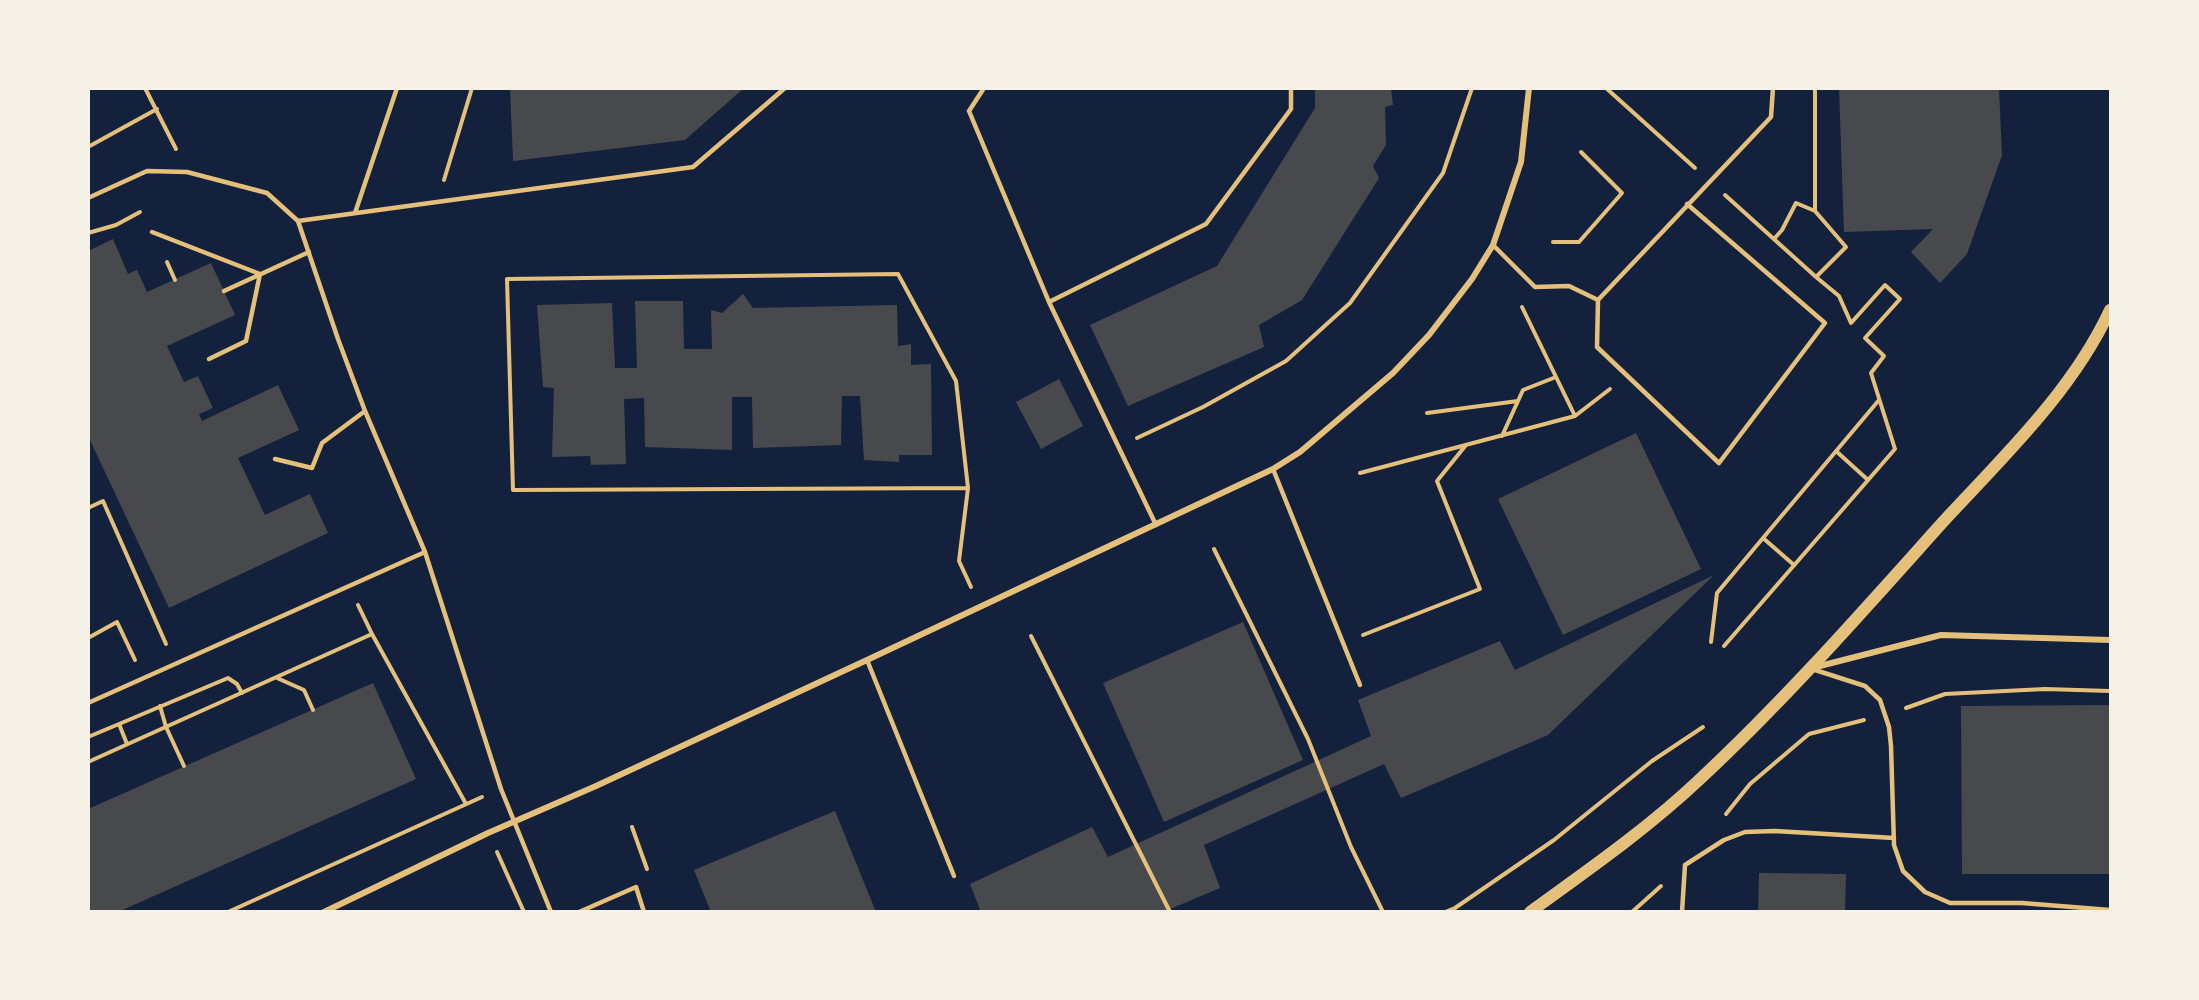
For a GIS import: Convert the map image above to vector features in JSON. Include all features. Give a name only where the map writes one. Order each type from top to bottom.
[{"type":"main road","points":[[1530,912],[1672,804],[1753,728],[2017,442],[2078,366],[2102,329],[2110,310]]},
{"type":"street","points":[[324,912],[488,833],[1156,525],[1273,469],[1300,452],[1394,373],[1429,335],[1472,279],[1493,245],[1521,162],[1529,88]]},
{"type":"street","points":[[1809,668],[1941,636],[2110,640]]},
{"type":"lane","points":[[355,213],[397,88]]},
{"type":"lane","points":[[298,220],[693,167],[785,88]]},
{"type":"lane","points":[[984,88],[969,111],[1049,302],[1156,525]]},
{"type":"lane","points":[[1049,302],[1206,224],[1291,109],[1291,88]]},
{"type":"lane","points":[[1687,204],[1825,323],[1719,463],[1597,347],[1598,300],[1687,204],[1771,117],[1773,88]]},
{"type":"lane","points":[[88,198],[147,171],[187,172],[267,193],[298,220],[366,411],[425,552],[501,789],[551,912]]},
{"type":"lane","points":[[152,232],[260,274]]},
{"type":"lane","points":[[1493,245],[1535,287],[1569,286],[1598,300]]},
{"type":"lane","points":[[224,291],[309,252]]},
{"type":"lane","points":[[209,359],[246,341],[260,274]]},
{"type":"lane","points":[[275,459],[312,468],[321,444],[366,411]]},
{"type":"lane","points":[[1273,469],[1360,685]]},
{"type":"lane","points":[[88,703],[425,552]]},
{"type":"lane","points":[[867,660],[954,876]]},
{"type":"lane","points":[[1809,668],[1865,686],[1880,700],[1889,727],[1891,746],[1894,838],[1903,871],[1925,892],[1950,903],[2022,903],[2110,910]]},
{"type":"lane","points":[[1682,912],[1685,865],[1724,840],[1745,832],[1774,831],[1894,838]]},
{"type":"lane","points":[[579,912],[636,887],[644,912]]},
{"type":"lane","points":[[2021,912],[2022,903]]},
{"type":"path","points":[[145,88],[187,172]]},
{"type":"path","points":[[438,201],[472,88]]},
{"type":"path","points":[[1119,447],[1203,407],[1286,361],[1350,303],[1443,173],[1472,88]]},
{"type":"path","points":[[1606,88],[1839,296],[1851,323],[1885,285],[1900,299],[1865,338],[1884,356],[1871,373],[1895,449],[1724,645]]},
{"type":"path","points":[[1815,88],[1815,211]]},
{"type":"path","points":[[88,147],[157,109]]},
{"type":"path","points":[[1553,242],[1579,242],[1622,193],[1581,152]]},
{"type":"path","points":[[1774,239],[1782,230],[1796,203],[1815,211],[1846,247],[1816,277]]},
{"type":"path","points":[[968,488],[513,490],[507,279],[898,274],[956,381],[968,488],[959,561],[980,607]]},
{"type":"path","points":[[1522,307],[1575,416]]},
{"type":"path","points":[[1360,473],[1575,416],[1627,376]]},
{"type":"path","points":[[1502,436],[1523,390],[1556,377]]},
{"type":"path","points":[[1711,642],[1717,593],[1879,400]]},
{"type":"path","points":[[1427,413],[1518,401]]},
{"type":"path","points":[[1342,642],[1480,589],[1437,481],[1466,445]]},
{"type":"path","points":[[1836,451],[1868,480]]},
{"type":"path","points":[[88,508],[103,501],[175,664]]},
{"type":"path","points":[[1763,538],[1794,565]]},
{"type":"path","points":[[1214,549],[1308,739],[1351,847],[1383,912]]},
{"type":"path","points":[[347,586],[466,804]]},
{"type":"path","points":[[88,638],[117,622],[144,678]]},
{"type":"path","points":[[88,762],[372,634]]},
{"type":"path","points":[[1031,636],[1170,912]]},
{"type":"path","points":[[88,737],[228,678],[237,684],[242,693]]},
{"type":"path","points":[[277,678],[304,690],[313,710]]},
{"type":"path","points":[[160,706],[166,727],[184,766]]},
{"type":"path","points":[[119,724],[128,744]]},
{"type":"path","points":[[1445,912],[1455,908],[1554,840],[1652,761],[1703,727]]},
{"type":"path","points":[[228,912],[501,789]]},
{"type":"path","points":[[488,833],[524,912]]},
{"type":"path","points":[[1632,912],[1685,865]]},
{"type":"building","points":[[510,88],[744,88],[685,140],[513,161]]},
{"type":"building","points":[[1315,88],[1391,88],[1393,105],[1385,107],[1386,145],[1373,166],[1379,178],[1302,300],[1259,325],[1264,347],[1128,406],[1090,325],[1217,266],[1315,108]]},
{"type":"building","points":[[1839,88],[1999,88],[2002,155],[1967,254],[1940,283],[1911,252],[1933,229],[1844,232]]},
{"type":"building","points":[[113,239],[128,274],[137,270],[147,292],[211,263],[235,315],[167,346],[184,382],[198,376],[213,408],[199,414],[202,421],[278,385],[299,430],[238,458],[265,515],[310,494],[328,533],[169,608],[88,436],[88,251]]},
{"type":"building","points":[[743,294],[753,308],[897,305],[898,346],[911,344],[911,365],[931,364],[932,455],[899,455],[899,462],[864,460],[860,396],[842,396],[841,445],[753,448],[752,397],[732,397],[732,450],[645,447],[644,398],[624,399],[626,464],[591,465],[590,456],[552,457],[554,388],[543,387],[537,305],[612,303],[615,368],[637,368],[635,301],[683,301],[684,349],[712,349],[711,310],[722,313]]},
{"type":"building","points":[[1059,379],[1083,426],[1041,449],[1016,402]]},
{"type":"building","points":[[1636,433],[1701,569],[1563,635],[1498,499]]},
{"type":"building","points":[[1714,575],[1548,735],[1401,798],[1384,764],[1204,845],[1220,888],[1163,912],[981,912],[970,884],[1092,827],[1108,857],[1371,736],[1358,700],[1500,641],[1515,670]]},
{"type":"building","points":[[1243,622],[1303,760],[1164,822],[1103,683]]},
{"type":"building","points":[[373,683],[416,779],[118,912],[88,912],[88,809]]},
{"type":"building","points":[[2110,705],[2110,874],[1962,874],[1961,706]]},
{"type":"building","points":[[835,811],[876,912],[711,912],[694,870]]},
{"type":"building","points":[[1759,873],[1846,874],[1845,912],[1758,912]]}]
